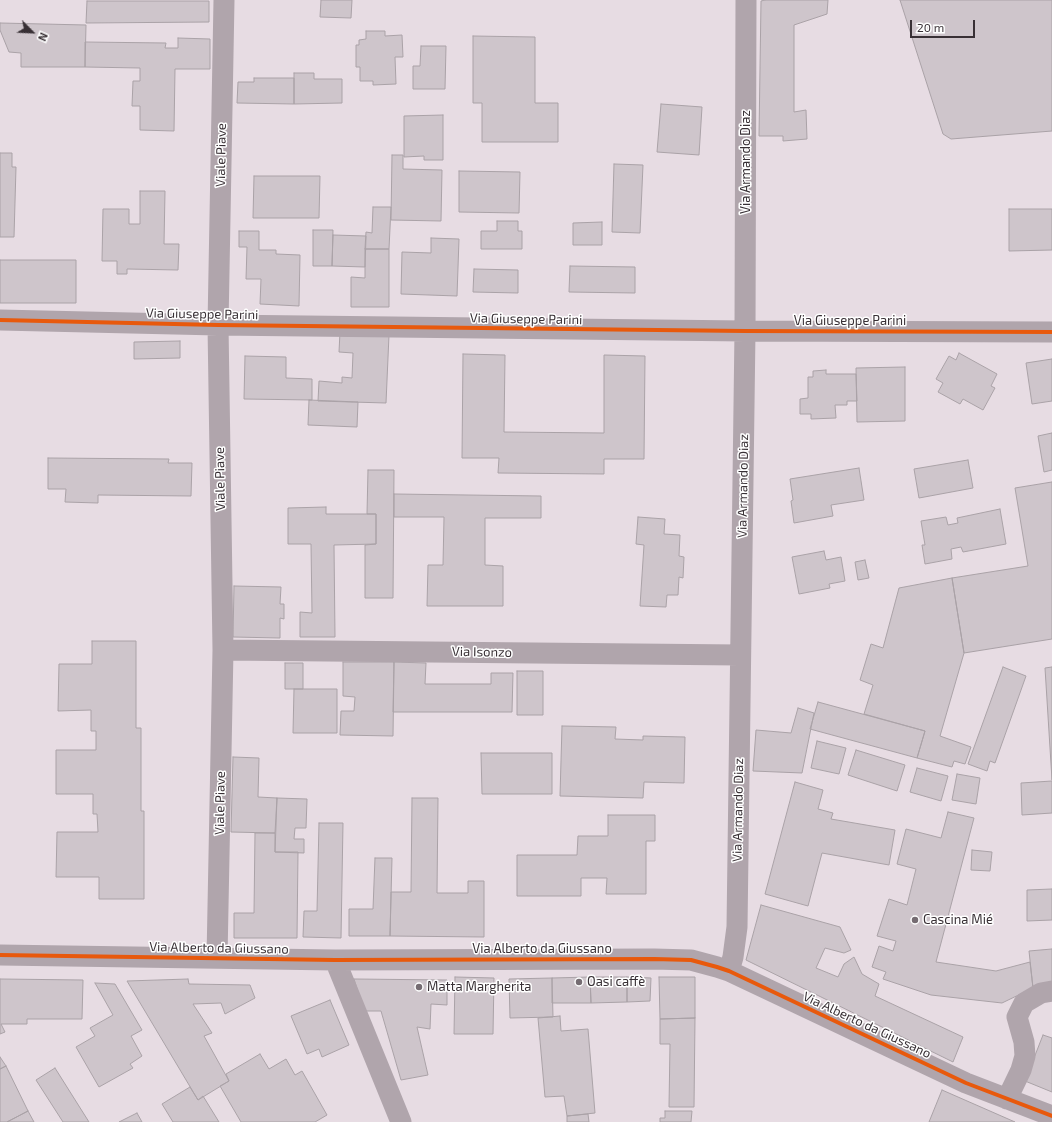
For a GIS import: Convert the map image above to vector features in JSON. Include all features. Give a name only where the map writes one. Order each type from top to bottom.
[{"type":"street","name":"Viale Piave","points":[[218,958],[223,650],[218,325],[224,0]]},
{"type":"street","name":"Via Armando Diaz","points":[[729,972],[733,957],[736,927],[745,331],[746,0]]},
{"type":"street","name":"Via Giuseppe Parini","points":[[0,320],[218,325],[745,331],[1052,332]]},
{"type":"street","name":"Via Isonzo","points":[[223,650],[740,655]]},
{"type":"street","name":"Via Alberto da Giussano","points":[[0,955],[335,960],[691,960],[729,972],[966,1083],[1052,1116]]},
{"type":"street","points":[[335,960],[401,1122]]},
{"type":"street","points":[[1007,1099],[1021,1070],[1025,1056],[1024,1042],[1017,1017],[1024,1003],[1041,993],[1052,991]]},
{"type":"building","points":[[321,0],[352,0],[351,18],[320,17]]},
{"type":"building","points":[[828,0],[827,14],[794,25],[794,112],[806,110],[807,139],[783,141],[783,136],[759,136],[761,1]]},
{"type":"building","points":[[900,0],[1052,0],[1052,131],[951,139],[943,134]]},
{"type":"building","points":[[87,1],[209,1],[209,22],[86,23]]},
{"type":"building","points":[[0,23],[86,25],[85,67],[21,67],[21,53],[9,52],[0,30]]},
{"type":"building","points":[[366,31],[385,31],[385,36],[402,35],[403,57],[395,57],[396,84],[373,85],[373,81],[360,81],[360,67],[356,67],[356,45],[359,45],[359,40],[366,39]]},
{"type":"building","points":[[473,36],[535,37],[535,103],[558,103],[558,142],[482,142],[482,103],[473,103]]},
{"type":"building","points":[[178,38],[210,39],[210,69],[175,69],[174,131],[140,130],[140,106],[132,106],[133,81],[140,81],[140,68],[85,67],[85,42],[166,43],[165,48],[178,48]]},
{"type":"building","points":[[421,46],[446,46],[445,89],[413,89],[413,66],[420,66]]},
{"type":"building","points":[[294,73],[314,73],[314,79],[342,79],[342,103],[294,104]]},
{"type":"building","points":[[254,78],[294,78],[294,104],[237,103],[238,82],[254,82]]},
{"type":"building","points":[[661,104],[702,107],[699,155],[657,152]]},
{"type":"building","points":[[443,115],[443,160],[424,160],[424,156],[404,157],[404,116]]},
{"type":"building","points":[[0,153],[12,153],[12,167],[16,167],[14,237],[0,237]]},
{"type":"building","points":[[392,155],[403,155],[403,169],[442,170],[441,221],[391,220]]},
{"type":"building","points":[[614,164],[643,165],[640,233],[612,232]]},
{"type":"building","points":[[459,171],[520,172],[519,213],[459,212]]},
{"type":"building","points":[[254,176],[320,176],[319,218],[253,218]]},
{"type":"building","points":[[140,191],[165,191],[164,244],[179,244],[178,270],[127,269],[127,274],[117,274],[117,261],[102,261],[103,209],[129,209],[129,224],[140,224]]},
{"type":"building","points":[[373,207],[391,207],[389,249],[365,249],[366,232],[372,233]]},
{"type":"building","points":[[1009,209],[1052,209],[1052,250],[1009,251]]},
{"type":"building","points":[[497,221],[518,221],[518,231],[522,231],[522,249],[481,249],[481,231],[497,231]]},
{"type":"building","points":[[602,222],[602,245],[573,245],[573,223]]},
{"type":"building","points":[[313,230],[333,230],[332,266],[313,266]]},
{"type":"building","points":[[239,231],[259,231],[259,250],[276,250],[276,254],[300,255],[299,306],[260,304],[261,279],[246,279],[247,247],[239,247]]},
{"type":"building","points":[[333,235],[366,236],[365,267],[332,266]]},
{"type":"building","points":[[431,238],[459,239],[457,296],[401,294],[402,252],[431,253]]},
{"type":"building","points":[[365,249],[389,249],[389,307],[351,307],[351,277],[365,278]]},
{"type":"building","points":[[0,260],[76,260],[76,303],[0,303]]},
{"type":"building","points":[[570,266],[635,267],[635,293],[569,292]]},
{"type":"building","points":[[474,269],[518,270],[518,293],[473,292]]},
{"type":"building","points":[[340,332],[389,335],[386,403],[318,401],[319,381],[342,383],[342,377],[352,378],[353,353],[339,352]]},
{"type":"building","points":[[180,341],[180,358],[134,359],[134,342]]},
{"type":"building","points":[[959,353],[997,374],[991,386],[995,388],[983,410],[963,399],[960,404],[938,392],[943,383],[936,379],[949,356],[956,360]]},
{"type":"building","points":[[463,354],[505,355],[504,432],[604,433],[604,355],[645,356],[644,459],[604,459],[604,474],[498,473],[499,458],[462,458]]},
{"type":"building","points":[[245,356],[286,357],[286,378],[312,379],[312,400],[244,399]]},
{"type":"building","points":[[1052,359],[1052,401],[1032,404],[1026,363]]},
{"type":"building","points":[[905,367],[905,421],[857,422],[856,368]]},
{"type":"building","points":[[826,370],[826,374],[856,374],[857,401],[847,401],[847,405],[835,405],[836,418],[811,419],[811,414],[800,414],[800,399],[808,398],[808,377],[813,377],[813,371]]},
{"type":"building","points":[[309,400],[358,402],[357,427],[308,425]]},
{"type":"building","points":[[1052,433],[1052,470],[1044,472],[1038,436]]},
{"type":"building","points":[[48,458],[169,459],[168,463],[192,463],[191,496],[98,495],[98,503],[65,502],[66,489],[48,489]]},
{"type":"building","points":[[968,460],[973,488],[919,498],[914,469]]},
{"type":"building","points":[[859,468],[864,500],[831,505],[833,516],[794,523],[790,479]]},
{"type":"building","points":[[368,470],[394,470],[393,598],[365,598],[365,545],[376,544],[376,514],[367,514]]},
{"type":"building","points":[[1052,482],[1052,639],[964,653],[952,578],[1028,566],[1015,488]]},
{"type":"building","points":[[394,494],[541,496],[541,518],[485,518],[485,565],[503,566],[503,606],[427,606],[428,565],[443,565],[444,517],[394,517]]},
{"type":"building","points":[[326,507],[326,514],[376,514],[376,544],[334,545],[335,637],[300,637],[300,612],[312,613],[311,544],[288,544],[288,508]]},
{"type":"building","points":[[1000,509],[1006,544],[963,552],[961,547],[951,549],[952,559],[925,564],[922,545],[925,545],[921,521],[946,517],[948,525],[958,523],[957,518]]},
{"type":"building","points":[[638,517],[665,519],[664,534],[680,535],[679,556],[684,557],[683,578],[679,577],[678,595],[667,595],[666,607],[640,606],[644,545],[636,544]]},
{"type":"building","points":[[824,551],[826,560],[841,557],[845,581],[829,584],[830,588],[799,594],[792,557]]},
{"type":"building","points":[[865,560],[869,578],[858,580],[855,562]]},
{"type":"building","points":[[952,578],[964,653],[940,736],[971,747],[965,764],[954,761],[952,767],[917,758],[925,731],[864,714],[873,685],[860,680],[871,644],[883,648],[899,588]]},
{"type":"building","points":[[234,586],[281,587],[280,604],[284,604],[284,619],[280,618],[280,638],[233,637]]},
{"type":"building","points":[[92,641],[136,641],[136,728],[141,728],[141,811],[144,811],[144,899],[99,899],[99,877],[56,877],[57,832],[98,832],[97,814],[93,814],[93,794],[56,794],[56,750],[96,750],[96,731],[91,731],[91,710],[58,711],[59,664],[92,664]]},
{"type":"building","points":[[343,662],[394,662],[393,736],[340,735],[341,711],[354,711],[355,697],[343,696]]},
{"type":"building","points":[[394,662],[426,663],[425,684],[491,684],[491,673],[513,673],[512,712],[393,712]]},
{"type":"building","points":[[285,663],[303,663],[303,689],[285,689]]},
{"type":"building","points":[[1003,667],[1026,676],[995,763],[990,761],[987,771],[968,764]]},
{"type":"building","points":[[1052,667],[1052,780],[1045,668]]},
{"type":"building","points":[[517,671],[543,671],[543,715],[517,715]]},
{"type":"building","points":[[294,689],[337,689],[337,733],[293,733]]},
{"type":"building","points":[[818,702],[925,731],[917,758],[810,729]]},
{"type":"building","points":[[798,708],[814,713],[802,773],[753,771],[756,730],[791,733]]},
{"type":"building","points":[[562,726],[616,727],[615,739],[643,740],[643,736],[685,737],[684,783],[644,782],[643,798],[560,796]]},
{"type":"building","points":[[817,741],[846,748],[839,774],[811,768]]},
{"type":"building","points":[[856,750],[905,765],[897,791],[848,775]]},
{"type":"building","points":[[481,753],[552,753],[552,794],[482,794]]},
{"type":"building","points":[[233,757],[259,758],[258,797],[277,798],[275,833],[231,832]]},
{"type":"building","points":[[917,768],[948,776],[941,801],[910,792]]},
{"type":"building","points":[[957,774],[980,778],[976,804],[952,800]]},
{"type":"building","points":[[1052,781],[1052,813],[1022,815],[1021,783]]},
{"type":"building","points":[[795,782],[823,790],[818,809],[833,813],[831,819],[895,830],[889,865],[822,853],[808,906],[765,894]]},
{"type":"building","points":[[277,798],[307,799],[306,828],[295,828],[294,839],[304,839],[304,853],[275,852]]},
{"type":"building","points":[[412,798],[438,798],[437,893],[468,893],[468,881],[484,881],[484,937],[390,936],[391,892],[411,892]]},
{"type":"building","name":"Cascina Mié","points":[[948,812],[974,818],[936,962],[996,971],[1030,962],[1033,988],[1002,1003],[931,995],[883,979],[886,972],[872,967],[879,946],[893,951],[896,941],[877,936],[889,899],[907,905],[916,869],[897,864],[906,829],[941,838]]},
{"type":"building","points":[[608,815],[655,815],[655,841],[646,841],[646,894],[606,894],[607,878],[581,878],[581,896],[517,896],[517,855],[577,855],[578,836],[608,836]]},
{"type":"building","points":[[319,823],[343,823],[341,938],[303,937],[304,911],[317,911]]},
{"type":"building","points":[[255,833],[275,833],[275,852],[298,852],[297,938],[234,938],[234,913],[254,913]]},
{"type":"building","points":[[972,850],[992,852],[990,871],[971,870]]},
{"type":"building","points":[[375,858],[392,858],[390,936],[349,936],[349,909],[373,909]]},
{"type":"building","points":[[1052,889],[1052,920],[1027,921],[1027,890]]},
{"type":"building","points":[[761,905],[840,927],[851,950],[844,953],[825,948],[816,968],[838,977],[844,964],[854,957],[862,974],[879,984],[875,996],[963,1037],[953,1062],[746,960]]},
{"type":"building","points":[[1052,949],[1052,982],[1033,988],[1029,951]]},
{"type":"building","points":[[455,977],[494,978],[493,1034],[454,1034]]},
{"type":"building","points":[[590,977],[627,977],[627,1002],[591,1003]]},
{"type":"building","points":[[590,977],[591,1003],[552,1003],[552,978]]},
{"type":"building","points":[[627,977],[651,978],[650,1001],[627,1002]]},
{"type":"building","points":[[659,977],[695,977],[695,1018],[660,1019]]},
{"type":"building","points":[[552,978],[553,1017],[510,1018],[509,979]]},
{"type":"building","points":[[0,979],[83,980],[82,1019],[27,1019],[27,1024],[1,1024],[5,1032],[0,1034]]},
{"type":"building","points":[[188,979],[189,984],[250,985],[255,998],[225,1014],[221,1003],[193,1004],[212,1033],[204,1036],[229,1081],[198,1100],[127,981]]},
{"type":"building","points":[[354,979],[447,980],[447,1005],[431,1004],[430,1029],[417,1027],[428,1075],[401,1080],[381,1011],[364,1011]]},
{"type":"building","points":[[95,983],[115,984],[142,1030],[131,1036],[142,1056],[130,1064],[133,1068],[99,1087],[76,1047],[95,1036],[90,1028],[113,1015]]},
{"type":"building","points":[[330,1000],[349,1045],[322,1057],[319,1049],[307,1054],[291,1016]]},
{"type":"building","points":[[560,1016],[561,1031],[588,1029],[595,1113],[567,1116],[564,1096],[545,1097],[538,1018]]},
{"type":"building","points":[[695,1018],[694,1107],[669,1107],[670,1044],[660,1044],[660,1019]]},
{"type":"building","points":[[1043,1035],[1052,1038],[1052,1092],[1025,1081]]},
{"type":"building","points":[[260,1054],[269,1069],[286,1059],[295,1075],[302,1071],[327,1115],[315,1122],[241,1122],[220,1086],[229,1081],[226,1074]]},
{"type":"building","points":[[0,1057],[6,1066],[0,1069]]},
{"type":"building","points":[[6,1066],[28,1111],[7,1122],[0,1122],[0,1069]]},
{"type":"building","points":[[55,1068],[89,1122],[63,1122],[36,1080]]},
{"type":"building","points":[[190,1087],[198,1100],[203,1096],[219,1122],[173,1122],[162,1104]]},
{"type":"building","points":[[942,1090],[1015,1122],[929,1122]]},
{"type":"building","points":[[28,1111],[34,1122],[7,1122]]},
{"type":"building","points":[[665,1111],[692,1111],[691,1122],[660,1122],[660,1118],[665,1118]]},
{"type":"building","points":[[137,1113],[142,1122],[119,1122]]},
{"type":"building","points":[[588,1114],[589,1122],[567,1122],[567,1116]]},
{"type":"cycle path","points":[[0,320],[218,325],[745,331],[1052,332]]},
{"type":"cycle path","points":[[0,955],[335,960],[691,960],[729,971],[966,1083],[1052,1116]]},
{"type":"place","name":"Cascina Mié","points":[[915,920]]},
{"type":"place","name":"Oasi caffè","points":[[579,982]]},
{"type":"place","name":"Matta Margherita","points":[[419,987]]}]
